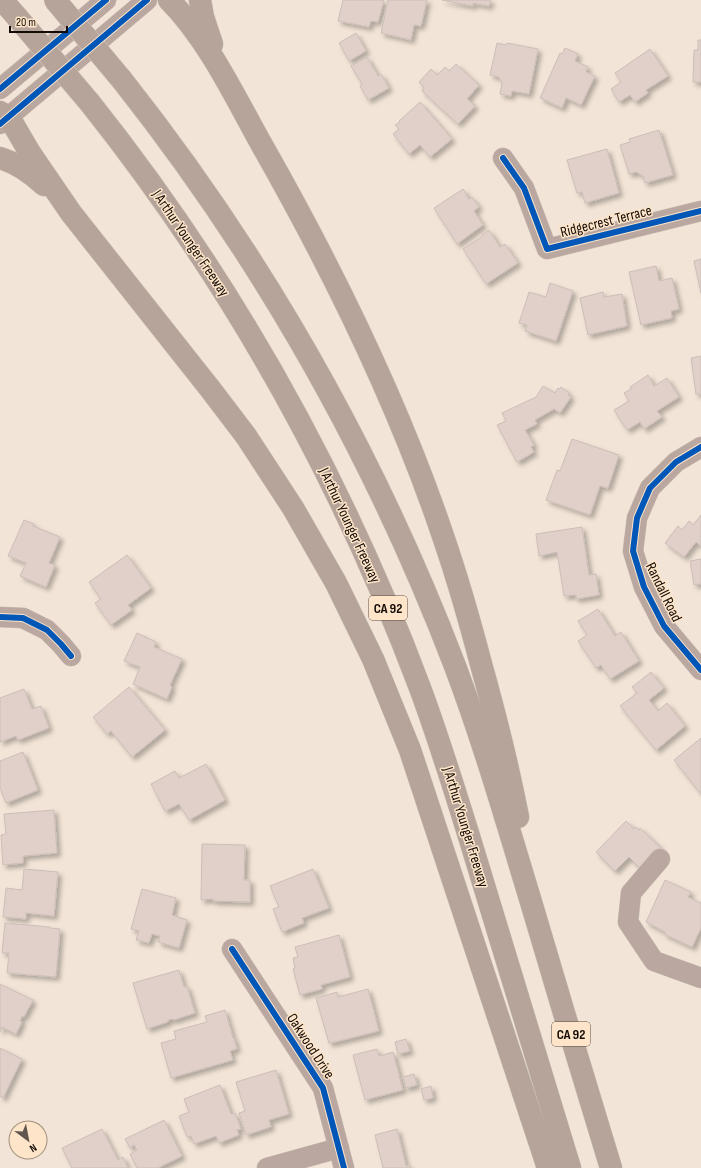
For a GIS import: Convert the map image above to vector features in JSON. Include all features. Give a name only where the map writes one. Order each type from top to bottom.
[{"type":"highway","name":"J Arthur Younger Freeway","points":[[2,0],[90,103],[130,155],[177,222],[244,325],[302,426],[340,500],[408,657],[448,767],[570,1168]]},
{"type":"highway","name":"CA 92","points":[[55,0],[122,80],[180,156],[250,258],[314,365],[354,438],[407,550],[454,666],[493,776],[611,1168]]},
{"type":"highway","points":[[169,0],[194,30],[221,74],[299,211],[339,288],[388,396],[430,500],[446,544],[503,743],[519,822],[530,901]]},
{"type":"highway","points":[[200,0],[203,17],[221,74]]},
{"type":"highway","points":[[3,117],[72,213],[216,396],[262,460],[308,532],[361,632],[392,703],[421,782],[548,1168]]},
{"type":"highway","points":[[0,158],[24,169],[72,213]]},
{"type":"street","points":[[0,89],[106,0]]},
{"type":"street","points":[[3,117],[147,0]]},
{"type":"street","name":"Ridgecrest Terrace","points":[[503,158],[524,188],[548,249],[701,211]]},
{"type":"street","name":"Randall Road","points":[[701,447],[676,462],[650,488],[637,518],[632,551],[644,587],[664,626],[701,670]]},
{"type":"street","points":[[0,617],[23,618],[47,630],[61,644],[70,656]]},
{"type":"street","points":[[660,860],[631,893],[628,922],[654,961],[701,978]]},
{"type":"street","name":"Oakwood Drive","points":[[232,949],[323,1088],[344,1168]]},
{"type":"street","points":[[268,1168],[339,1148]]},
{"type":"building","points":[[343,0],[384,0],[378,22],[371,21],[369,27],[338,21]]},
{"type":"building","points":[[388,0],[427,0],[421,26],[414,25],[411,40],[381,33]]},
{"type":"building","points":[[442,0],[491,0],[489,6],[473,3],[473,6]]},
{"type":"building","points":[[356,33],[366,51],[349,61],[339,43]]},
{"type":"building","points":[[698,40],[701,40],[701,82],[693,82],[694,50],[698,50]]},
{"type":"building","points":[[497,43],[506,45],[507,43],[538,49],[529,94],[512,91],[511,96],[500,94],[502,83],[499,77],[490,75]]},
{"type":"building","points":[[565,48],[578,54],[575,61],[588,67],[586,72],[595,76],[581,105],[566,98],[562,108],[540,98],[560,53],[562,54]]},
{"type":"building","points":[[650,49],[668,76],[646,90],[648,93],[635,102],[630,95],[619,102],[611,89],[621,82],[615,73]]},
{"type":"building","points":[[367,57],[378,76],[381,74],[389,88],[368,100],[360,86],[362,84],[351,66]]},
{"type":"building","points":[[456,64],[479,85],[467,99],[475,106],[458,124],[422,91],[424,88],[419,82],[431,69],[437,75],[445,67],[449,71]]},
{"type":"building","points":[[420,102],[452,139],[430,157],[420,145],[409,154],[393,134],[399,129],[395,125]]},
{"type":"building","points":[[659,130],[673,175],[645,183],[643,176],[636,172],[629,174],[620,145],[630,142],[629,139]]},
{"type":"building","points":[[607,149],[619,193],[585,203],[582,192],[577,193],[567,160]]},
{"type":"building","points":[[463,189],[469,199],[472,197],[479,207],[474,211],[483,225],[457,244],[434,208]]},
{"type":"building","points":[[489,230],[500,247],[505,244],[518,263],[486,284],[463,249],[483,236],[482,235]]},
{"type":"building","points":[[701,259],[701,293],[694,261]]},
{"type":"building","points":[[656,266],[659,281],[672,278],[679,309],[671,311],[672,318],[641,325],[629,272]]},
{"type":"building","points":[[550,283],[573,291],[556,341],[525,331],[527,325],[519,323],[529,292],[546,297]]},
{"type":"building","points":[[603,292],[604,297],[622,294],[627,326],[588,335],[580,298]]},
{"type":"building","points":[[701,356],[701,394],[696,394],[691,358]]},
{"type":"building","points":[[648,375],[654,386],[667,378],[679,397],[657,411],[662,417],[644,429],[640,422],[627,430],[614,410],[629,401],[624,393]]},
{"type":"building","points":[[543,386],[555,393],[558,388],[559,389],[561,387],[569,393],[568,395],[571,397],[560,413],[554,409],[535,420],[537,424],[525,430],[534,445],[531,447],[534,452],[517,462],[497,425],[506,421],[502,413],[536,397]]},
{"type":"building","points":[[572,439],[619,455],[608,488],[600,486],[590,515],[546,500],[557,470],[560,471]]},
{"type":"building","points":[[701,515],[701,546],[696,542],[684,557],[665,543],[678,526],[682,530],[689,521],[693,525]]},
{"type":"building","points":[[24,520],[34,524],[33,526],[60,537],[49,563],[55,565],[46,587],[20,576],[26,563],[8,556]]},
{"type":"building","points":[[582,527],[589,575],[596,574],[599,595],[576,599],[576,595],[564,596],[557,552],[539,556],[536,534]]},
{"type":"building","points":[[127,555],[151,588],[128,605],[132,610],[111,625],[95,603],[101,599],[89,582]]},
{"type":"building","points":[[701,559],[701,584],[694,585],[690,561]]},
{"type":"building","points":[[598,609],[615,636],[621,632],[639,661],[610,679],[601,665],[596,668],[578,641],[587,635],[578,621]]},
{"type":"building","points":[[137,633],[156,642],[154,647],[182,659],[170,685],[172,687],[167,699],[133,684],[140,667],[124,661]]},
{"type":"building","points":[[651,672],[664,688],[649,700],[658,711],[667,703],[685,726],[656,750],[620,706],[637,693],[632,687]]},
{"type":"building","points":[[129,687],[165,730],[132,757],[111,731],[107,734],[93,717]]},
{"type":"building","points":[[24,689],[32,709],[41,706],[49,728],[18,740],[16,736],[0,742],[0,698]]},
{"type":"building","points":[[701,738],[701,794],[674,760]]},
{"type":"building","points":[[23,752],[38,790],[6,803],[0,788],[0,761]]},
{"type":"building","points":[[206,764],[225,800],[189,820],[179,804],[165,811],[151,784],[175,771],[179,778]]},
{"type":"building","points":[[54,810],[57,853],[23,856],[23,863],[3,865],[1,835],[6,834],[4,814]]},
{"type":"building","points":[[626,821],[634,829],[636,827],[639,830],[640,828],[661,848],[641,869],[629,857],[615,871],[596,852]]},
{"type":"building","points":[[202,844],[245,845],[244,880],[250,880],[250,902],[213,901],[213,899],[201,900]]},
{"type":"building","points":[[24,869],[58,872],[54,916],[26,913],[26,919],[3,917],[6,888],[22,890]]},
{"type":"building","points":[[313,869],[329,908],[302,918],[304,923],[282,932],[273,909],[279,907],[270,886]]},
{"type":"building","points":[[665,880],[691,892],[688,897],[701,903],[701,928],[692,947],[664,934],[665,932],[646,922]]},
{"type":"building","points":[[142,889],[176,898],[172,915],[187,920],[179,948],[158,942],[160,936],[152,934],[149,943],[136,940],[139,931],[131,929]]},
{"type":"building","points":[[5,923],[60,929],[56,977],[7,973],[9,953],[2,953]]},
{"type":"building","points":[[339,935],[350,977],[321,985],[322,989],[300,995],[293,969],[295,968],[293,958],[298,957],[295,947]]},
{"type":"building","points":[[179,970],[184,987],[187,986],[195,1013],[174,1020],[168,1020],[168,1022],[147,1029],[133,983]]},
{"type":"building","points":[[0,984],[33,1000],[24,1017],[22,1016],[20,1021],[22,1022],[16,1034],[2,1027],[0,1032]]},
{"type":"building","points":[[368,989],[379,1031],[329,1043],[316,998],[337,992],[338,997]]},
{"type":"building","points":[[225,1010],[237,1049],[230,1051],[233,1060],[171,1078],[161,1043],[176,1039],[174,1031],[207,1022],[205,1016]]},
{"type":"building","points":[[406,1039],[410,1051],[398,1054],[395,1042]]},
{"type":"building","points":[[0,1048],[22,1059],[3,1098],[0,1096]]},
{"type":"building","points":[[377,1049],[379,1056],[393,1052],[403,1090],[365,1100],[353,1055]]},
{"type":"building","points":[[276,1070],[289,1114],[269,1120],[271,1127],[246,1135],[239,1113],[245,1111],[236,1082]]},
{"type":"building","points":[[414,1074],[417,1085],[406,1088],[403,1077]]},
{"type":"building","points":[[220,1085],[231,1114],[235,1113],[241,1129],[237,1130],[239,1135],[219,1143],[216,1136],[194,1144],[191,1136],[187,1137],[179,1116],[189,1112],[184,1099]]},
{"type":"building","points":[[431,1086],[433,1098],[424,1100],[421,1089]]},
{"type":"building","points":[[164,1120],[182,1156],[158,1168],[137,1168],[130,1154],[137,1150],[134,1145],[130,1148],[125,1139]]},
{"type":"building","points":[[102,1129],[118,1160],[123,1157],[128,1168],[72,1168],[62,1148]]},
{"type":"building","points":[[397,1129],[406,1166],[409,1165],[410,1168],[383,1168],[375,1135]]},
{"type":"cycle path","points":[[0,89],[106,0]]},
{"type":"cycle path","points":[[0,124],[147,0]]},
{"type":"cycle path","points":[[503,158],[524,188],[547,249],[701,211]]},
{"type":"cycle path","points":[[701,447],[676,462],[650,488],[637,518],[633,551],[644,587],[664,626],[701,670]]},
{"type":"cycle path","points":[[0,617],[23,618],[47,630],[71,656]]},
{"type":"cycle path","points":[[232,949],[323,1088],[344,1168]]}]
